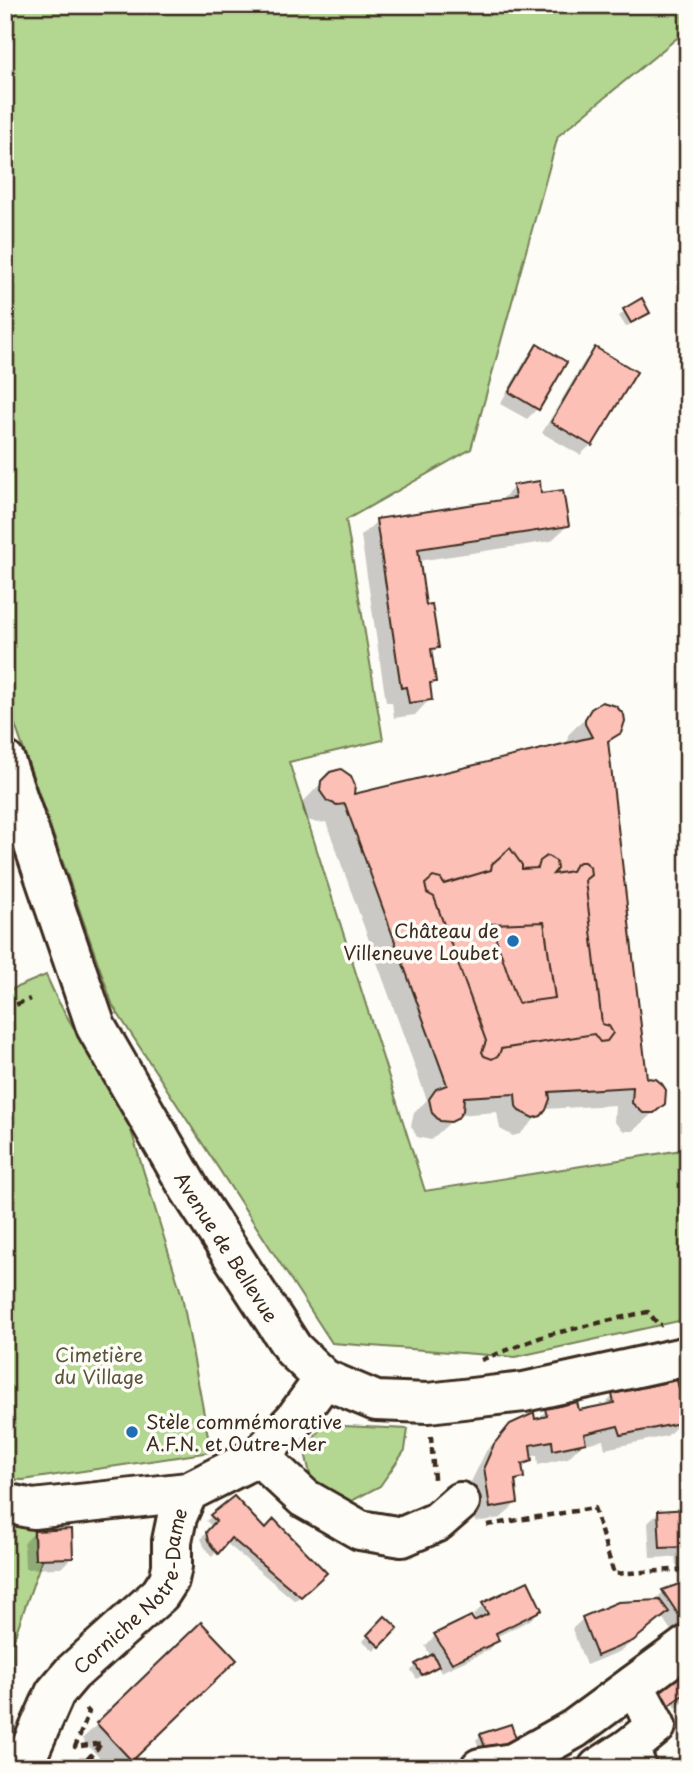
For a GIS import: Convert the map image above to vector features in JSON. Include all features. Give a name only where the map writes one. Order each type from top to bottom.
[{"type":"street","name":"Avenue de Bellevue","points":[[5,761],[96,1027],[190,1190],[293,1349],[324,1379],[376,1401],[428,1403],[524,1392],[688,1356]]},
{"type":"street","name":"Corniche Notre-Dame","points":[[22,1768],[55,1693],[72,1672],[160,1594],[169,1580],[177,1517],[188,1492],[259,1456],[295,1419],[324,1379]]},
{"type":"street","points":[[259,1456],[304,1498],[360,1530],[402,1537],[448,1512]]},
{"type":"street","points":[[5,1503],[33,1509],[188,1492]]},
{"type":"street","points":[[480,1768],[513,1763],[574,1728],[688,1645]]},
{"type":"street","points":[[621,1761],[656,1726],[634,1685]]},
{"type":"path","points":[[5,1009],[30,999]]},
{"type":"path","points":[[474,1363],[547,1335],[648,1312]]},
{"type":"path","points":[[428,1403],[448,1512],[465,1529],[594,1508],[614,1574],[688,1569]]},
{"type":"path","points":[[47,1713],[63,1712],[81,1703],[89,1712],[75,1747],[102,1742],[83,1763],[88,1768]]},
{"type":"green space","points":[[5,5],[688,5],[688,29],[558,136],[471,449],[346,520],[383,740],[289,762],[425,1191],[688,1149],[688,1319],[515,1357],[332,1343],[113,1006],[5,696]]},
{"type":"green space","name":"Cimetière du Village","points":[[46,975],[129,1124],[182,1296],[211,1452],[23,1480],[5,1479],[5,992]]},
{"type":"green space","points":[[322,1425],[408,1429],[405,1450],[380,1486],[346,1504],[313,1488],[305,1452]]},
{"type":"green space","points":[[5,1514],[33,1524],[35,1559],[42,1559],[12,1644],[15,1752],[5,1753]]},
{"type":"building","points":[[642,298],[650,313],[631,323],[623,309]]},
{"type":"building","points":[[537,344],[567,362],[539,410],[509,392]]},
{"type":"building","points":[[595,347],[637,372],[592,446],[551,422]]},
{"type":"building","points":[[540,481],[541,493],[563,490],[569,526],[418,549],[426,605],[432,604],[439,648],[431,649],[436,682],[430,683],[432,700],[409,703],[406,687],[401,688],[376,519],[515,498],[513,485]]},
{"type":"building","name":"Château de Villeneuve Loubet","points":[[602,702],[616,706],[624,715],[625,721],[621,733],[608,741],[647,1078],[656,1079],[662,1084],[666,1090],[665,1104],[654,1113],[643,1113],[632,1103],[633,1087],[549,1092],[550,1099],[546,1110],[541,1116],[533,1118],[519,1111],[515,1094],[464,1097],[463,1111],[457,1119],[451,1122],[440,1121],[432,1113],[429,1099],[436,1089],[447,1085],[345,804],[337,805],[327,801],[320,791],[321,781],[330,772],[341,769],[351,776],[355,785],[354,794],[592,737],[585,719],[591,709]]},
{"type":"building","points":[[510,848],[522,869],[538,868],[540,861],[547,856],[556,861],[557,869],[553,874],[572,871],[580,862],[590,867],[591,875],[585,880],[602,1024],[609,1026],[613,1033],[607,1041],[600,1042],[594,1034],[501,1049],[499,1055],[492,1059],[484,1056],[482,1052],[486,1041],[434,897],[427,893],[425,884],[433,877],[441,879],[444,884],[491,870],[492,864]],"holes":[[[544,922],[555,998],[518,1003],[491,924]]]},
{"type":"building","points":[[677,1380],[679,1388],[688,1386],[688,1411],[683,1412],[685,1422],[621,1435],[618,1426],[584,1434],[586,1443],[553,1450],[552,1441],[530,1445],[532,1461],[522,1464],[524,1478],[515,1480],[518,1503],[490,1508],[484,1467],[494,1444],[510,1424],[534,1413],[535,1419],[547,1416],[545,1409],[577,1402],[579,1410],[614,1403],[612,1394]]},
{"type":"building","points":[[234,1496],[265,1529],[274,1519],[327,1573],[301,1597],[231,1538],[218,1554],[208,1541],[206,1532],[216,1521],[210,1515]]},
{"type":"building","points":[[688,1509],[688,1556],[685,1547],[660,1548],[658,1511]]},
{"type":"building","points":[[72,1529],[73,1558],[35,1559],[34,1531]]},
{"type":"building","points":[[528,1581],[542,1610],[496,1633],[499,1641],[452,1663],[434,1634],[471,1616],[474,1621],[488,1614],[482,1603]]},
{"type":"building","points":[[688,1581],[688,1624],[686,1626],[662,1590]]},
{"type":"building","points":[[660,1600],[669,1612],[633,1641],[597,1656],[582,1617],[618,1602]]},
{"type":"building","points":[[385,1616],[398,1628],[380,1647],[367,1635]]},
{"type":"building","points":[[201,1622],[237,1660],[132,1761],[96,1723]]},
{"type":"building","points":[[433,1654],[439,1666],[422,1675],[415,1664]]},
{"type":"building","points":[[688,1664],[688,1691],[656,1715],[645,1693]]},
{"type":"building","points":[[511,1724],[518,1745],[488,1755],[480,1734]]},
{"type":"place","name":"Château de Villeneuve Loubet","points":[[513,941]]},
{"type":"place","name":"Stèle commémorative A.F.N. et Outre-Mer","points":[[132,1432]]}]
